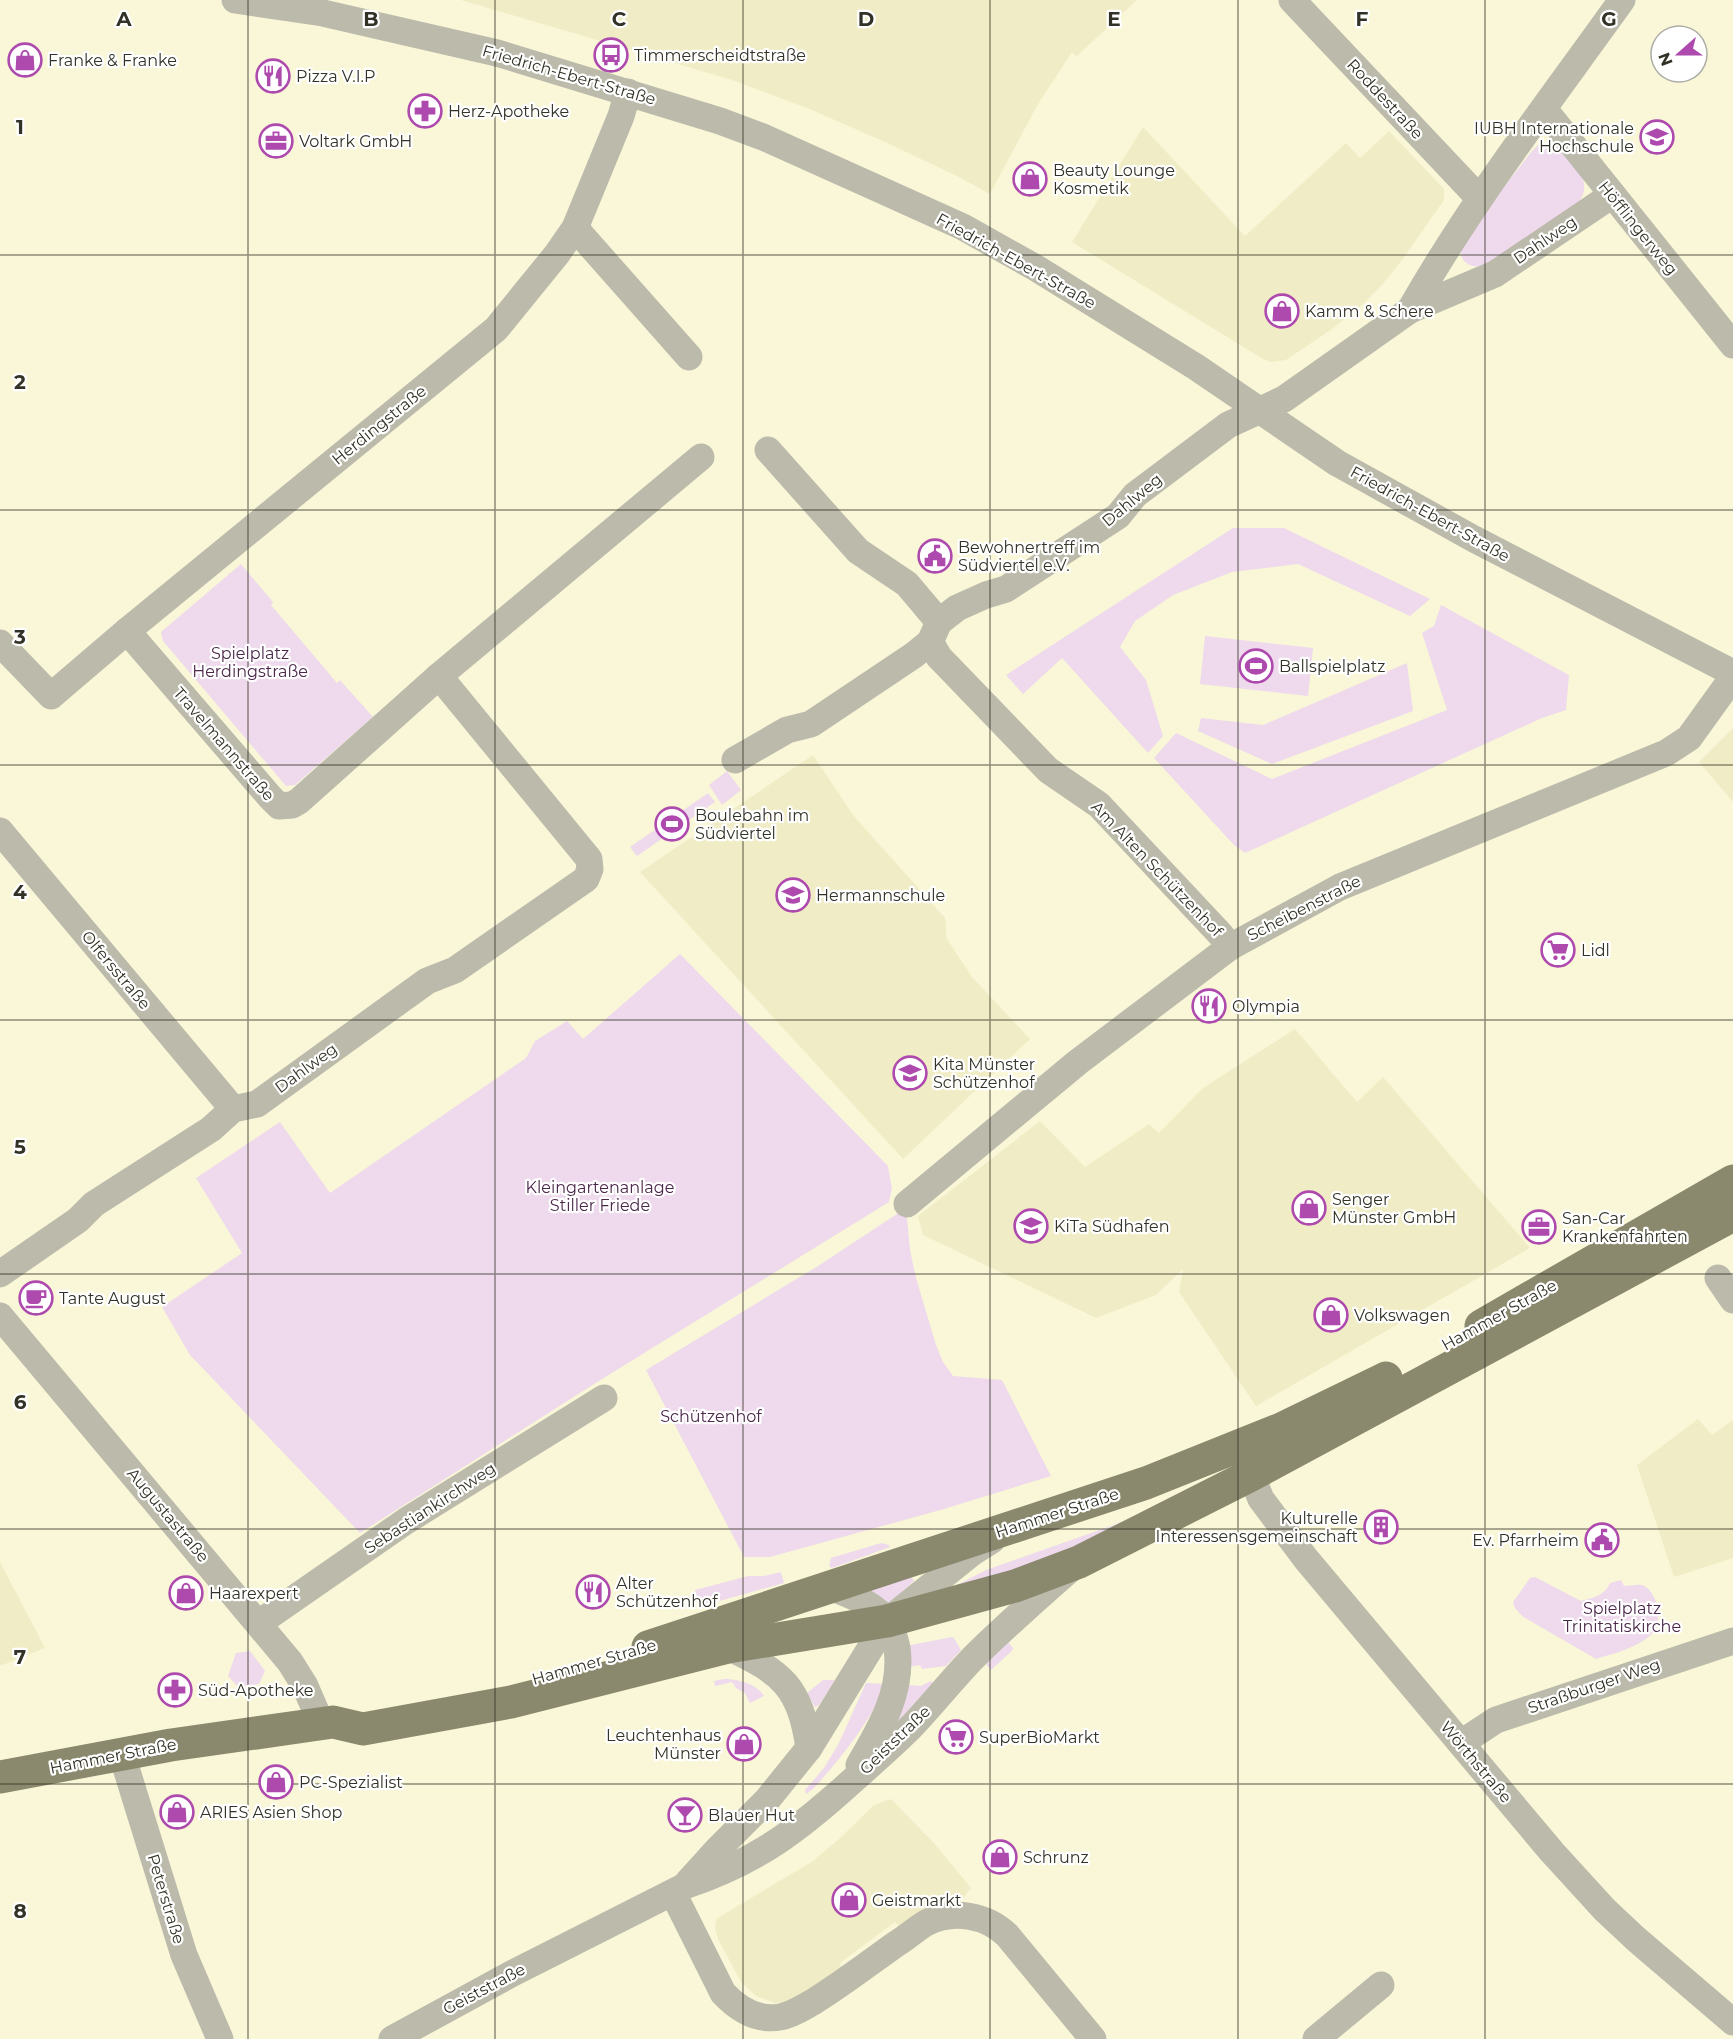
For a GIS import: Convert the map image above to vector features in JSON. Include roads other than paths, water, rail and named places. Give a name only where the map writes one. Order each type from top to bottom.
[{"type":"main road","name":"Hammer Straße","points":[[0,1777],[171,1745],[327,1722],[360,1709],[533,1680],[566,1672],[1011,1528],[1189,1466],[1281,1429],[1360,1392],[1497,1318],[1733,1181]]},
{"type":"main road","name":"Hammer Straße","points":[[327,1722],[363,1728],[500,1704],[728,1647],[887,1621],[1015,1586],[1079,1562],[1251,1475],[1733,1215]]},
{"type":"street","name":"Friedrich-Ebert-Straße","points":[[235,0],[323,13],[497,53],[628,92],[763,137],[963,227],[1036,268],[1176,355],[1337,463],[1474,540],[1733,675]]},
{"type":"street","name":"Roddestraße","points":[[1292,0],[1479,198]]},
{"type":"street","name":"Dahlweg","points":[[1410,310],[1440,256],[1479,198],[1622,0]]},
{"type":"street","name":"Herdingstraße","points":[[0,643],[51,696],[496,329],[557,254],[575,228],[621,116],[628,92]]},
{"type":"street","name":"Höfflingerweg","points":[[1544,109],[1733,345]]},
{"type":"street","name":"Dahlweg","points":[[735,760],[787,730],[811,724],[914,656],[957,608],[1006,589],[1118,516],[1135,495],[1228,425],[1284,399],[1410,310],[1495,274],[1612,195]]},
{"type":"street","points":[[575,228],[688,357]]},
{"type":"street","points":[[768,450],[858,551],[907,584],[934,632]]},
{"type":"street","name":"Travelmannstraße","points":[[127,631],[270,797],[279,806],[284,807],[299,801],[439,676],[701,457]]},
{"type":"street","name":"Am Alten Schützenhof","points":[[934,632],[939,657],[1048,770],[1099,805],[1230,947]]},
{"type":"street","name":"Scheibenstraße","points":[[907,1204],[1078,1062],[1230,947],[1340,887],[1666,753],[1689,738],[1705,719],[1733,675]]},
{"type":"street","name":"Dahlweg","points":[[0,1274],[78,1220],[94,1204],[211,1129],[232,1109],[257,1104],[427,981],[455,970],[586,879],[590,869],[589,859],[439,676]]},
{"type":"street","name":"Olfersstraße","points":[[0,831],[232,1109]]},
{"type":"street","name":"Augustastraße","points":[[0,1316],[260,1623],[298,1675],[327,1722]]},
{"type":"street","name":"Sebastiankirchweg","points":[[260,1623],[406,1521],[604,1398]]},
{"type":"street","name":"Wörthstraße","points":[[1251,1475],[1261,1500],[1306,1559],[1552,1852],[1605,1910],[1733,2022]]},
{"type":"street","name":"Geiststraße","points":[[680,1889],[767,1800],[809,1748],[887,1621],[973,1552],[1011,1528]]},
{"type":"street","name":"Geiststraße","points":[[392,2039],[513,1973],[680,1889],[776,1844],[805,1823],[848,1785],[911,1726],[974,1658],[1079,1562]]},
{"type":"street","points":[[828,1587],[855,1597],[887,1621],[896,1644],[898,1660],[896,1690],[887,1712],[848,1785]]},
{"type":"street","name":"Straßburger Weg","points":[[1461,1743],[1496,1720],[1733,1641]]},
{"type":"street","points":[[728,1647],[767,1668],[785,1682],[801,1708],[809,1748]]},
{"type":"street","name":"Peterstraße","points":[[122,1755],[184,1955],[219,2039]]},
{"type":"street","points":[[680,1889],[723,1993],[733,2004],[749,2013],[778,2018],[791,2014],[837,1987],[928,1922],[959,1916],[983,1919],[996,1925],[1007,1935],[1093,2039]]},
{"type":"street","points":[[1316,2039],[1381,1985]]},
{"type":"place","name":"Timmerscheidtstraße","points":[[611,55]]},
{"type":"place","name":"Franke & Franke","points":[[25,60]]},
{"type":"place","name":"Pizza V.I.P","points":[[273,76]]},
{"type":"place","name":"Herz-Apotheke","points":[[425,111]]},
{"type":"place","name":"IUBH Internationale Hochschule","points":[[1657,137]]},
{"type":"place","name":"Voltark GmbH","points":[[276,141]]},
{"type":"place","name":"Beauty Lounge Kosmetik","points":[[1030,179]]},
{"type":"place","name":"Kamm & Schere","points":[[1282,311]]},
{"type":"place","name":"Bewohnertreff im Südviertel e.V.","points":[[935,556]]},
{"type":"place","name":"Ballspielplatz","points":[[1256,666]]},
{"type":"place","name":"Boulebahn im Südviertel","points":[[672,824]]},
{"type":"place","name":"Hermannschule","points":[[793,895]]},
{"type":"place","name":"Lidl","points":[[1558,950]]},
{"type":"place","name":"Olympia","points":[[1209,1006]]},
{"type":"place","name":"Kita Münster Schützenhof","points":[[910,1073]]},
{"type":"place","name":"Senger Münster GmbH","points":[[1309,1208]]},
{"type":"place","name":"KiTa Südhafen","points":[[1031,1226]]},
{"type":"place","name":"San-Car Krankenfahrten","points":[[1539,1227]]},
{"type":"place","name":"Tante August","points":[[36,1298]]},
{"type":"place","name":"Volkswagen","points":[[1331,1315]]},
{"type":"place","name":"Kulturelle Interessensgemeinschaft","points":[[1381,1527]]},
{"type":"place","name":"Ev. Pfarrheim","points":[[1602,1540]]},
{"type":"place","name":"Alter Schützenhof","points":[[593,1592]]},
{"type":"place","name":"Haarexpert","points":[[186,1593]]},
{"type":"place","name":"Süd-Apotheke","points":[[175,1690]]},
{"type":"place","name":"SuperBioMarkt","points":[[956,1737]]},
{"type":"place","name":"Leuchtenhaus Münster","points":[[744,1744]]},
{"type":"place","name":"PC-Spezialist","points":[[276,1782]]},
{"type":"place","name":"ARIES Asien Shop","points":[[177,1812]]},
{"type":"place","name":"Blauer Hut","points":[[685,1815]]},
{"type":"place","name":"Schrunz","points":[[1000,1857]]},
{"type":"place","name":"Geistmarkt","points":[[849,1900]]},
{"type":"park label","name":"Spielplatz Herdingstraße","points":[[250,662]]},
{"type":"park label","name":"Kleingartenanlage Stiller Friede","points":[[600,1196]]},
{"type":"park label","name":"Schützenhof","points":[[711,1416]]},
{"type":"park label","name":"Spielplatz Trinitatiskirche","points":[[1622,1617]]}]
